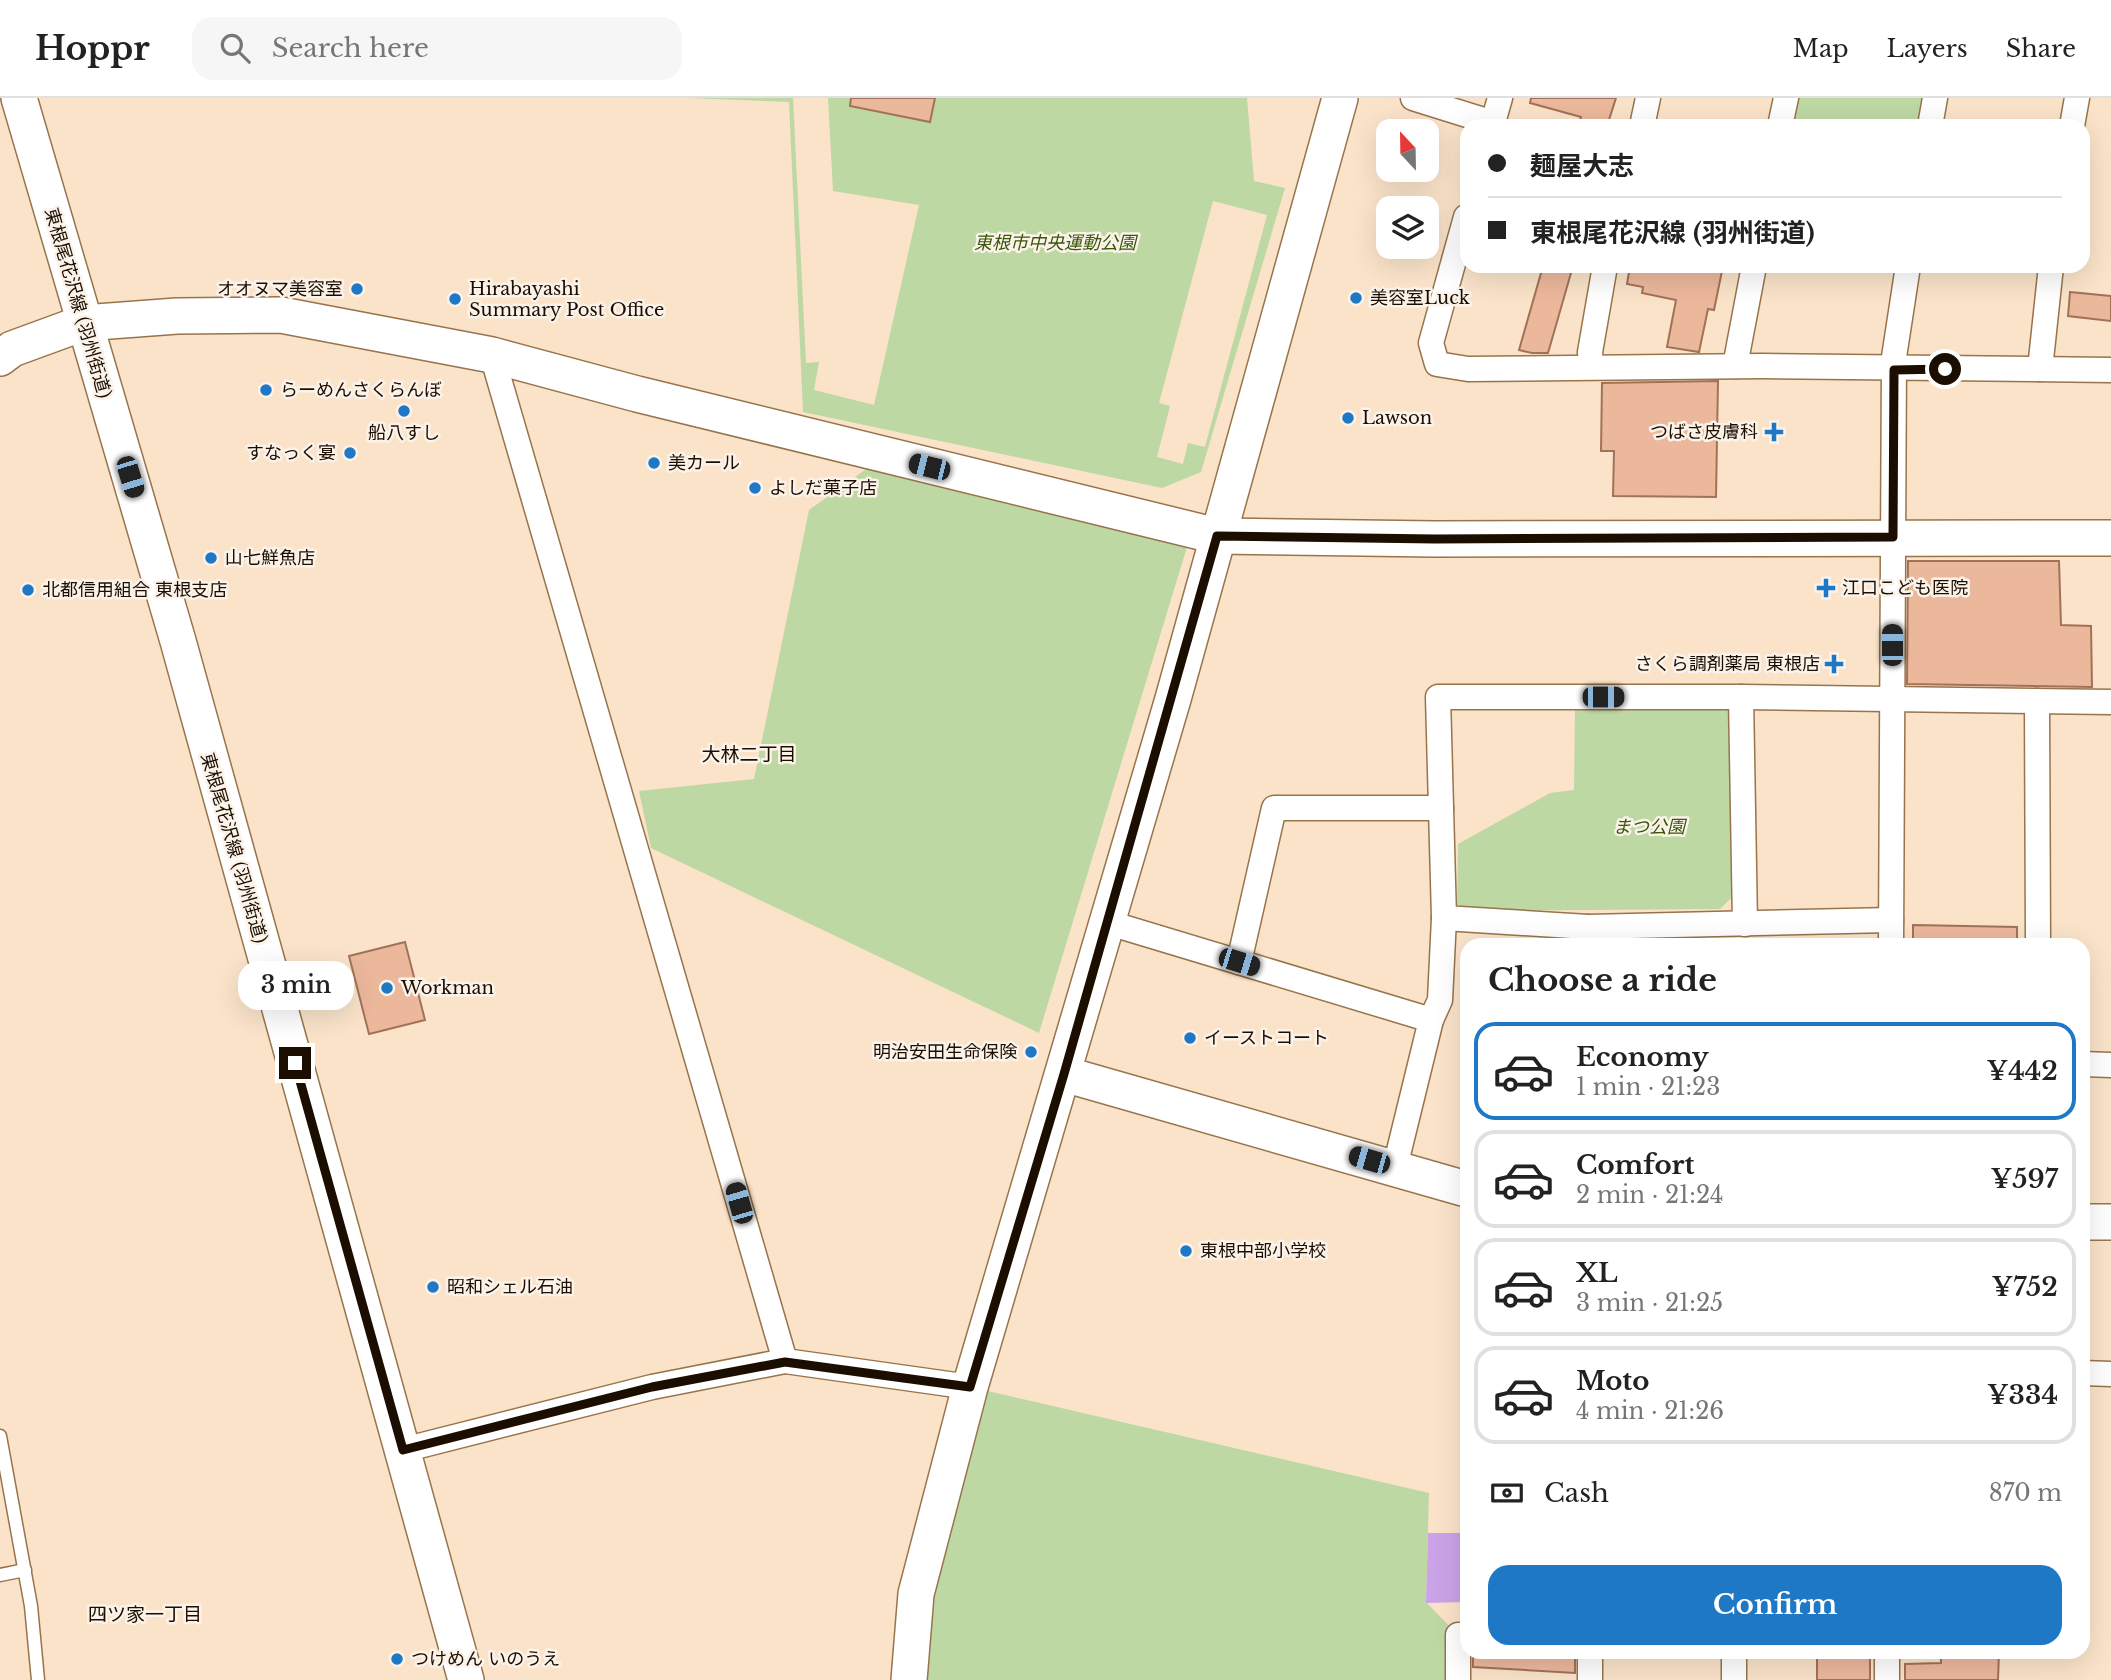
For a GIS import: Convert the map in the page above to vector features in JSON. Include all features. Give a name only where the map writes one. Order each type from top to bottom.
[{"type":"street","name":"東根尾花沢線 (羽州街道)","points":[[19,98],[178,641],[466,1680]]},
{"type":"street","points":[[909,1680],[916,1594],[970,1387],[1173,699],[1340,98]]},
{"type":"street","points":[[1413,98],[1477,119]]},
{"type":"street","points":[[1494,119],[1500,98]]},
{"type":"street","points":[[1644,119],[1648,98]]},
{"type":"street","points":[[1782,119],[1786,98]]},
{"type":"street","points":[[1931,119],[1935,98]]},
{"type":"street","points":[[2073,119],[2077,98]]},
{"type":"street","points":[[1460,239],[1431,343],[1437,364],[1468,369],[1735,366],[1894,370],[2111,370]]},
{"type":"street","points":[[1591,367],[1590,352],[1604,273]]},
{"type":"street","points":[[1735,366],[1753,273]]},
{"type":"street","points":[[1444,918],[1588,936],[1745,924],[1891,933],[1894,370],[1907,273]]},
{"type":"street","points":[[2040,369],[2050,273]]},
{"type":"street","points":[[0,358],[12,349],[83,323],[177,316],[281,315],[492,355],[637,394],[1217,536],[1435,539],[2111,538]]},
{"type":"street","points":[[492,355],[785,1362]]},
{"type":"street","points":[[1395,1167],[1431,1020],[1440,1000],[1444,918],[1438,697],[1741,697],[2111,702]]},
{"type":"street","points":[[1741,697],[1745,924]]},
{"type":"street","points":[[2037,701],[2038,938]]},
{"type":"street","points":[[1239,962],[1274,808],[1441,808]]},
{"type":"street","points":[[1106,922],[1431,1020]]},
{"type":"street","points":[[2090,1064],[2111,1065]]},
{"type":"street","points":[[1064,1074],[1460,1187]]},
{"type":"street","points":[[2090,1222],[2111,1222]]},
{"type":"street","points":[[403,1450],[652,1387],[785,1362],[970,1387]]},
{"type":"street","points":[[2090,1373],[2111,1374]]},
{"type":"street","points":[[1458,1680],[1460,1635]]},
{"type":"street","points":[[1590,1659],[1590,1680]]},
{"type":"street","points":[[1734,1659],[1734,1680]]},
{"type":"street","points":[[1886,1680],[1887,1659]]},
{"type":"lane","points":[[0,1436],[24,1570],[38,1680]]},
{"type":"lane","points":[[0,1575],[24,1570]]},
{"type":"green space","name":"東根市中央運動公園","points":[[688,98],[793,98],[806,363],[819,362],[814,390],[874,405],[919,205],[833,191],[828,98],[1247,98],[1254,181],[1285,188],[1201,472],[1162,488],[803,412],[789,102]],"holes":[[[1213,201],[1267,215],[1205,447],[1188,443],[1183,464],[1157,457],[1170,406],[1159,403]]]},
{"type":"green space","points":[[1795,98],[1922,98],[1918,119],[1790,119]]},
{"type":"green space","points":[[869,467],[1187,547],[1039,1033],[651,848],[639,791],[754,779],[809,510]]},
{"type":"green space","name":"まつ公園","points":[[1575,704],[1731,704],[1733,896],[1720,909],[1457,911],[1458,844],[1550,793],[1574,790]]},
{"type":"green space","points":[[970,1387],[1429,1493],[1426,1602],[1458,1635],[1458,1680],[909,1680]]},
{"type":"shaded area","points":[[1428,1533],[1460,1533],[1460,1602],[1426,1603]]},
{"type":"building","points":[[851,98],[935,98],[930,122],[850,106]]},
{"type":"building","points":[[1531,98],[1616,98],[1609,119],[1580,119],[1581,117],[1530,103]]},
{"type":"building","points":[[1541,273],[1571,273],[1548,353],[1519,350]]},
{"type":"building","points":[[1629,273],[1722,273],[1714,310],[1708,309],[1699,352],[1667,347],[1676,300],[1642,293],[1643,287],[1627,284]]},
{"type":"building","points":[[2070,292],[2111,296],[2111,321],[2068,316]]},
{"type":"building","points":[[1718,381],[1716,497],[1613,496],[1614,451],[1601,451],[1602,383]]},
{"type":"building","points":[[1908,561],[2059,561],[2061,625],[2091,626],[2092,687],[1907,684]]},
{"type":"building","points":[[1913,925],[2017,927],[2017,938],[1913,938]]},
{"type":"building","name":"Workman","points":[[405,942],[425,1020],[369,1034],[349,956]]},
{"type":"building","points":[[1473,1659],[1575,1659],[1575,1673],[1473,1667]]},
{"type":"building","points":[[1817,1659],[1870,1659],[1870,1680],[1817,1680]]},
{"type":"building","points":[[1941,1659],[1999,1659],[1998,1680],[1905,1680],[1905,1664],[1941,1663]]},
{"type":"place","name":"オオヌマ美容室","points":[[357,289]]},
{"type":"place","name":"美容室Luck","points":[[1356,298]]},
{"type":"place","name":"Hirabayashi Summary Post Office","points":[[455,299]]},
{"type":"place","name":"らーめんさくらんぼ","points":[[266,390]]},
{"type":"place","name":"船八すし","points":[[404,411]]},
{"type":"place","name":"Lawson","points":[[1348,418]]},
{"type":"place","name":"つばさ皮膚科","points":[[1774,432]]},
{"type":"place","name":"すなっく宴","points":[[350,453]]},
{"type":"place","name":"美カール","points":[[654,463]]},
{"type":"place","name":"よしだ菓子店","points":[[755,488]]},
{"type":"place","name":"山七鮮魚店","points":[[211,558]]},
{"type":"place","name":"江口こども医院","points":[[1826,588]]},
{"type":"place","name":"北都信用組合 東根支店","points":[[28,590]]},
{"type":"place","name":"さくら調剤薬局 東根店","points":[[1834,664]]},
{"type":"place","name":"Workman","points":[[387,988]]},
{"type":"place","name":"イーストコート","points":[[1190,1038]]},
{"type":"place","name":"明治安田生命保険","points":[[1031,1052]]},
{"type":"place","name":"東根中部小学校","points":[[1186,1251]]},
{"type":"place","name":"昭和シェル石油","points":[[433,1287]]},
{"type":"place","name":"つけめん いのうえ","points":[[397,1659]]},
{"type":"district","name":"大林二丁目","points":[[749,754]]},
{"type":"district","name":"四ツ家一丁目","points":[[145,1614]]},
{"type":"route","points":[[295,1063],[403,1450],[652,1387],[785,1362],[970,1387],[1173,699],[1217,536],[1435,539],[1893,537],[1894,370],[1945,369]]}]
